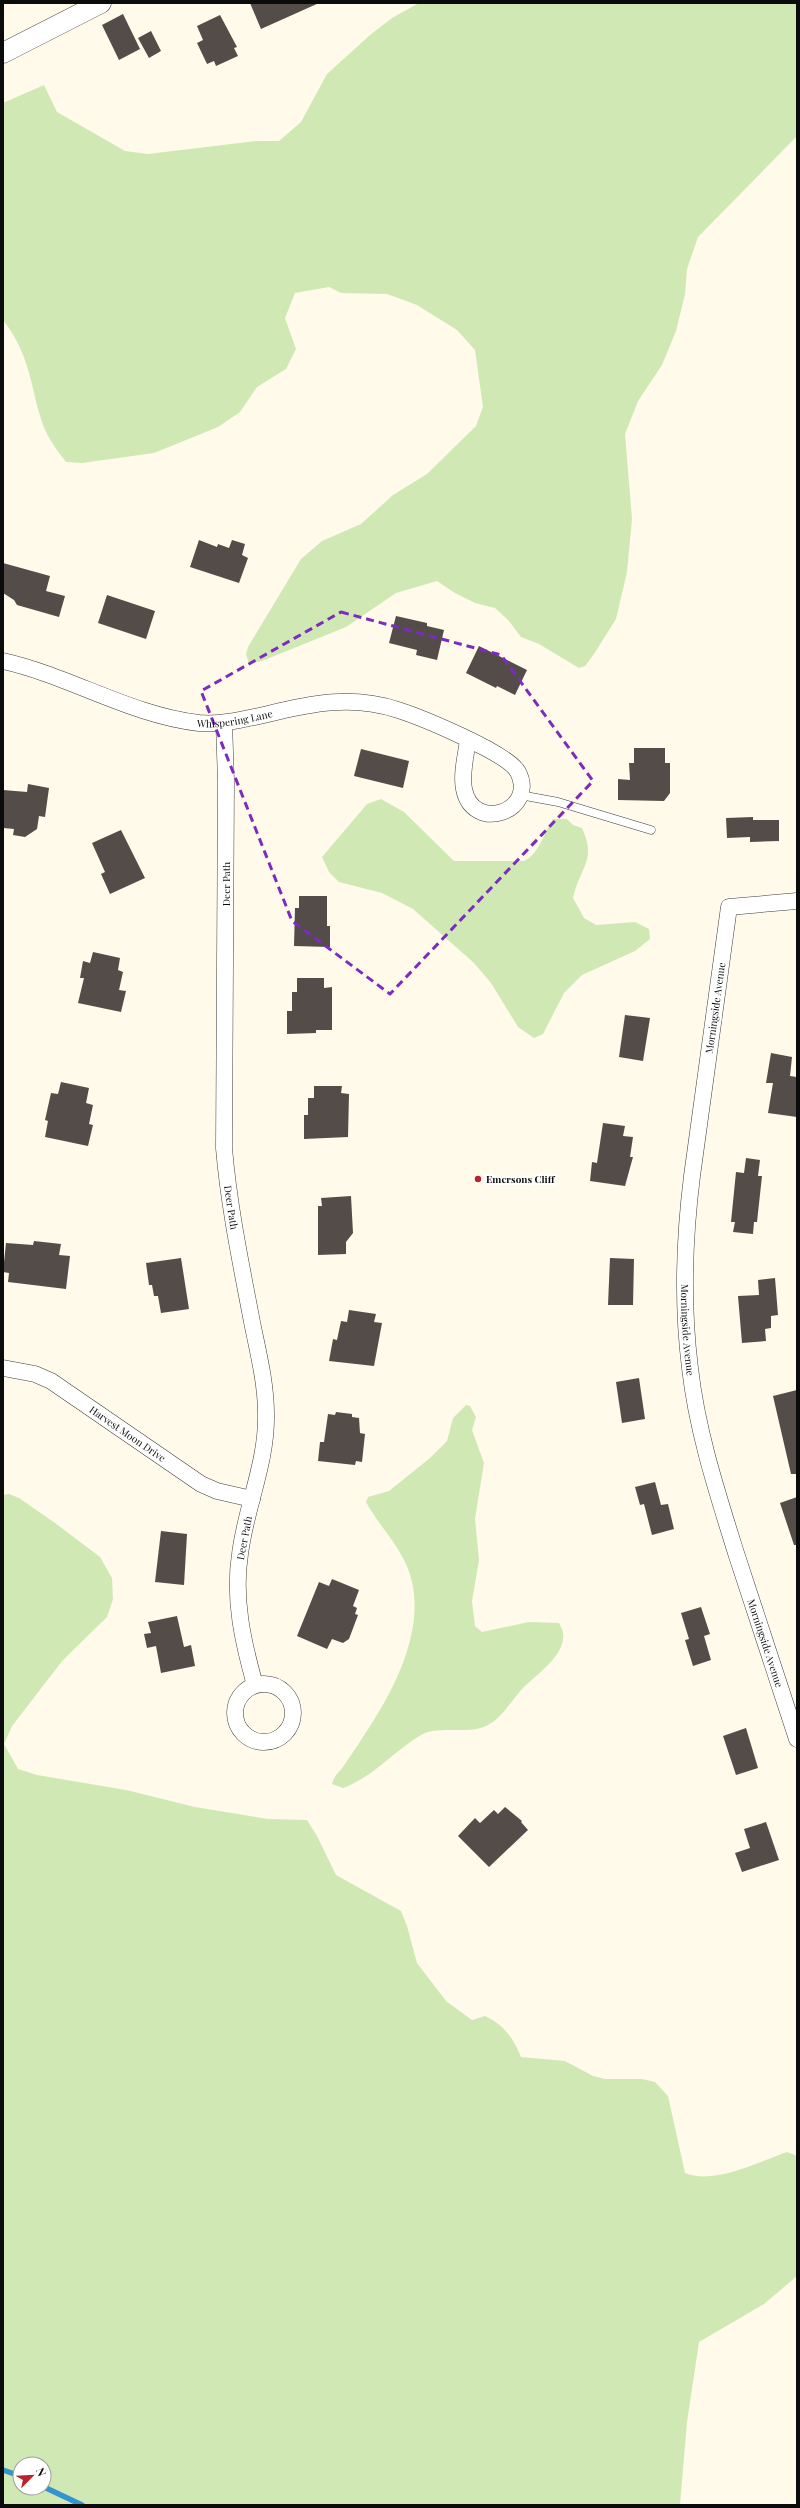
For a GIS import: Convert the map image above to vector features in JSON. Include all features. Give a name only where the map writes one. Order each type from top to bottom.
[{"type":"street","points":[[3,53],[101,3]]},
{"type":"street","name":"Whispering Lane","points":[[3,661],[33,669],[148,713],[201,723],[224,723],[316,703],[358,701],[379,704],[422,718],[501,758],[517,770],[521,780],[520,794]]},
{"type":"street","name":"Deer Path","points":[[224,723],[226,781],[224,1148],[229,1204],[259,1362],[266,1413],[262,1463],[244,1528],[237,1578],[240,1625],[255,1685]]},
{"type":"street","points":[[468,740],[464,787],[472,805],[489,814],[498,814],[514,806],[520,794]]},
{"type":"street","name":"Morningside Avenue","points":[[797,901],[730,907],[687,1217],[686,1333],[690,1369],[702,1438],[727,1523],[797,1739]]},
{"type":"street","name":"Harvest Moon Drive","points":[[3,1368],[35,1374],[51,1381],[202,1484],[217,1491],[252,1499]]},
{"type":"lane","points":[[520,794],[558,802],[651,830]]},
{"type":"highlighted area","points":[[341,612],[501,655],[593,781],[390,994],[292,921],[201,691]]},
{"type":"green space","points":[[419,3],[797,3],[797,136],[698,237],[687,269],[685,294],[676,331],[662,365],[638,401],[625,434],[632,519],[627,572],[616,619],[585,666],[579,668],[539,644],[521,637],[509,621],[495,608],[475,603],[455,593],[437,581],[396,593],[346,627],[262,661],[249,664],[246,654],[248,647],[301,559],[322,541],[361,524],[393,495],[427,474],[476,426],[483,407],[475,350],[457,330],[417,305],[387,294],[341,293],[329,287],[295,293],[285,318],[296,349],[286,369],[257,387],[240,412],[218,427],[154,453],[82,463],[66,462],[48,437],[41,419],[24,356],[12,332],[3,320],[3,103],[44,85],[57,112],[125,151],[148,154],[257,141],[279,141],[301,122],[327,74],[370,35],[392,18]]},
{"type":"green space","points":[[381,799],[404,812],[454,861],[524,861],[534,853],[553,819],[567,819],[573,825],[582,828],[588,848],[586,864],[573,898],[584,918],[596,925],[635,922],[649,929],[650,939],[635,951],[582,975],[564,993],[543,1034],[534,1038],[518,1027],[491,983],[474,963],[413,909],[382,893],[339,882],[329,872],[322,857],[367,804]]},
{"type":"green space","points":[[466,1405],[470,1406],[476,1417],[472,1430],[484,1463],[475,1519],[479,1560],[472,1601],[475,1626],[482,1632],[529,1622],[559,1623],[563,1633],[563,1642],[553,1660],[523,1688],[494,1721],[488,1725],[481,1728],[467,1730],[442,1730],[427,1732],[411,1741],[374,1771],[343,1788],[332,1784],[333,1781],[372,1723],[393,1686],[409,1644],[414,1622],[414,1600],[411,1578],[403,1558],[366,1502],[368,1497],[389,1491],[430,1458],[447,1441],[453,1418]]},
{"type":"green space","points":[[9,1494],[19,1498],[100,1557],[112,1578],[113,1599],[107,1617],[63,1660],[12,1726],[4,1744],[18,1769],[37,1775],[126,1790],[195,1807],[268,1819],[307,1820],[317,1836],[336,1875],[401,1911],[407,1926],[417,1963],[446,2001],[472,2020],[485,2016],[497,2023],[511,2038],[521,2057],[565,2061],[593,2076],[605,2079],[642,2079],[655,2082],[668,2096],[685,2173],[697,2176],[722,2174],[736,2171],[787,2152],[795,2155],[797,2159],[797,2276],[764,2304],[699,2342],[687,2422],[680,2505],[3,2505],[3,1495]]},
{"type":"building","points":[[250,3],[319,3],[261,29]]},
{"type":"building","points":[[123,14],[140,49],[119,60],[102,25]]},
{"type":"building","points":[[220,15],[237,47],[234,48],[238,56],[216,66],[214,61],[207,64],[197,43],[203,40],[197,26]]},
{"type":"building","points":[[151,31],[161,51],[149,58],[138,38]]},
{"type":"building","points":[[199,540],[217,547],[218,544],[229,548],[232,540],[245,544],[242,555],[248,558],[239,583],[190,567]]},
{"type":"building","points":[[3,563],[50,576],[46,591],[65,596],[59,617],[17,605],[14,600],[3,593]]},
{"type":"building","points":[[107,595],[155,611],[146,639],[98,623]]},
{"type":"building","points":[[396,616],[427,623],[427,626],[444,630],[437,660],[416,655],[417,650],[389,643]]},
{"type":"building","points":[[479,646],[527,670],[515,695],[497,686],[496,688],[466,673]]},
{"type":"building","points":[[634,748],[665,748],[665,763],[670,763],[670,793],[664,801],[618,800],[618,779],[630,780],[629,763],[634,763]]},
{"type":"building","points":[[361,749],[409,761],[403,788],[354,776]]},
{"type":"building","points":[[28,784],[49,788],[45,817],[39,816],[37,829],[25,837],[13,835],[14,829],[3,828],[3,790],[27,792]]},
{"type":"building","points":[[753,817],[753,820],[779,820],[779,841],[750,842],[750,837],[727,838],[726,818]]},
{"type":"building","points":[[121,830],[145,878],[110,894],[101,874],[105,872],[92,843]]},
{"type":"building","points":[[299,896],[327,896],[327,926],[330,926],[330,947],[294,946],[295,908],[299,908]]},
{"type":"building","points":[[93,952],[120,958],[118,970],[123,972],[119,990],[126,991],[121,1012],[78,1003],[84,978],[80,978],[83,961],[90,963]]},
{"type":"building","points":[[297,978],[324,978],[324,988],[332,987],[332,1030],[316,1030],[316,1033],[287,1034],[287,1011],[292,1011],[292,992],[297,992]]},
{"type":"building","points":[[625,1015],[650,1018],[643,1061],[619,1057]]},
{"type":"building","points":[[771,1053],[792,1057],[790,1076],[797,1077],[797,1117],[768,1113],[773,1083],[766,1083]]},
{"type":"building","points":[[61,1082],[89,1088],[86,1103],[93,1105],[89,1124],[93,1125],[88,1146],[45,1137],[48,1121],[45,1120],[51,1093],[58,1094]]},
{"type":"building","points":[[314,1086],[342,1086],[341,1093],[349,1094],[348,1137],[304,1139],[304,1115],[308,1115],[308,1098],[314,1098]]},
{"type":"building","points":[[603,1123],[625,1126],[623,1136],[633,1137],[630,1157],[633,1157],[625,1186],[590,1181],[592,1162],[597,1163]]},
{"type":"building","points":[[746,1158],[760,1160],[758,1176],[762,1176],[757,1222],[754,1222],[753,1234],[733,1232],[735,1222],[731,1222],[736,1172],[744,1173]]},
{"type":"building","points":[[351,1196],[353,1233],[346,1242],[346,1254],[318,1255],[318,1206],[322,1206],[321,1198]]},
{"type":"building","points":[[34,1241],[61,1244],[59,1255],[70,1256],[66,1289],[8,1282],[9,1273],[3,1272],[6,1243],[33,1245]]},
{"type":"building","points":[[181,1258],[189,1309],[161,1313],[158,1296],[154,1296],[152,1285],[149,1285],[146,1263]]},
{"type":"building","points":[[610,1258],[634,1259],[633,1305],[608,1305]]},
{"type":"building","points":[[775,1278],[778,1315],[771,1316],[771,1328],[765,1329],[766,1341],[742,1343],[738,1296],[759,1295],[758,1280]]},
{"type":"building","points":[[349,1310],[376,1314],[374,1322],[382,1323],[374,1366],[329,1361],[333,1339],[337,1340],[341,1321],[347,1322]]},
{"type":"building","points":[[639,1378],[645,1419],[622,1423],[616,1382]]},
{"type":"building","points":[[797,1390],[797,1474],[791,1474],[773,1396]]},
{"type":"building","points":[[336,1412],[352,1414],[352,1417],[359,1418],[360,1433],[365,1434],[362,1462],[356,1461],[355,1465],[318,1461],[320,1442],[324,1442],[328,1414],[335,1415]]},
{"type":"building","points":[[655,1482],[661,1505],[668,1504],[674,1529],[652,1535],[644,1504],[640,1505],[635,1487]]},
{"type":"building","points":[[797,1497],[797,1545],[794,1545],[780,1503]]},
{"type":"building","points":[[161,1531],[187,1534],[184,1585],[155,1582]]},
{"type":"building","points":[[332,1579],[359,1590],[353,1606],[357,1608],[355,1614],[358,1615],[349,1639],[343,1643],[332,1639],[327,1649],[297,1636],[319,1582],[329,1586]]},
{"type":"building","points":[[701,1607],[710,1634],[704,1636],[711,1660],[693,1666],[685,1640],[689,1639],[681,1613]]},
{"type":"building","points":[[177,1616],[184,1647],[191,1645],[195,1666],[161,1673],[156,1646],[147,1648],[144,1634],[151,1633],[148,1622]]},
{"type":"building","points":[[746,1728],[758,1768],[736,1775],[723,1736]]},
{"type":"building","points":[[505,1807],[522,1821],[521,1822],[528,1830],[489,1867],[458,1836],[475,1818],[480,1823],[494,1810],[498,1814]]},
{"type":"building","points":[[766,1822],[779,1860],[742,1872],[735,1853],[750,1848],[744,1829]]},
{"type":"waterway","points":[[3,2470],[12,2473]]},
{"type":"waterway","points":[[52,2491],[82,2505]]},
{"type":"place","name":"Emersons Cliff","points":[[478,1179]]}]
